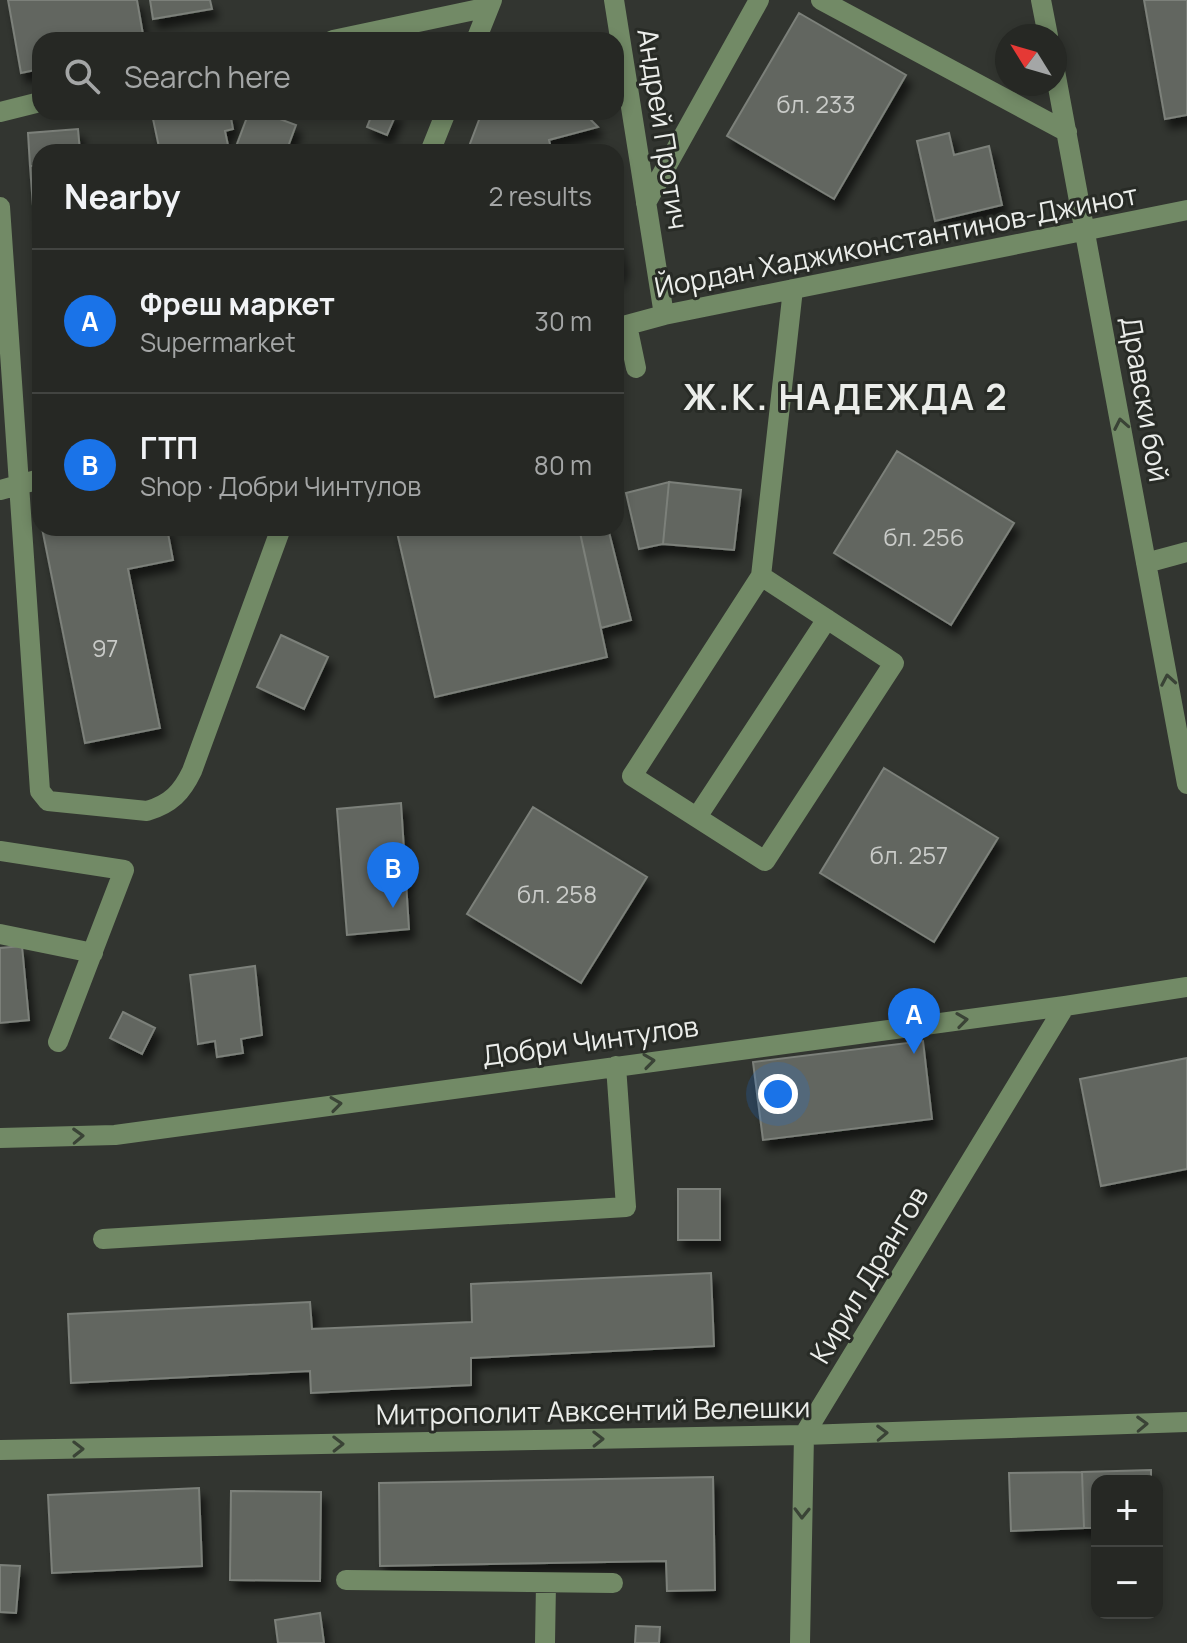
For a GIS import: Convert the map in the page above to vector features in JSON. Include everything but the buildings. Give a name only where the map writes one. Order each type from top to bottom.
[{"type":"street","points":[[646,203],[759,0]]},
{"type":"street","points":[[821,0],[1067,132]]},
{"type":"street","points":[[1041,0],[1046,24]]},
{"type":"street","points":[[365,32],[487,2]]},
{"type":"street","points":[[478,32],[487,2]]},
{"type":"street","name":"Андрей Протич","points":[[619,5],[623,32]]},
{"type":"street","name":"Андрей Протич","points":[[624,42],[664,315]]},
{"type":"street","name":"Дравски бой","points":[[1060,96],[1187,784]]},
{"type":"street","points":[[0,112],[32,104]]},
{"type":"street","points":[[433,144],[443,120]]},
{"type":"street","points":[[0,207],[9,487],[40,791],[48,801],[147,811],[160,807],[182,792],[278,536]]},
{"type":"street","name":"Йордан Хаджиконстантинов-Джинот","points":[[624,325],[1187,210]]},
{"type":"street","points":[[761,576],[894,663],[765,861],[632,776],[761,576],[793,289]]},
{"type":"street","points":[[624,332],[636,368]]},
{"type":"street","points":[[9,487],[32,481]]},
{"type":"street","points":[[1146,563],[1187,552]]},
{"type":"street","points":[[697,817],[827,619]]},
{"type":"street","points":[[0,851],[124,870],[58,1042]]},
{"type":"street","points":[[0,934],[93,953]]},
{"type":"street","name":"Добри Чинтулов","points":[[0,1138],[115,1135],[1187,987]]},
{"type":"street","name":"Кирил Дрангов","points":[[804,1435],[1065,1006]]},
{"type":"street","points":[[103,1239],[626,1207],[616,1066]]},
{"type":"street","name":"Митрополит Авксентий Велешки","points":[[0,1450],[804,1435],[1187,1422]]},
{"type":"street","points":[[800,1643],[804,1435]]},
{"type":"street","points":[[346,1580],[613,1583]]},
{"type":"street","points":[[545,1643],[546,1583]]},
{"type":"place","name":"ГТП","points":[[393,908]]},
{"type":"place","name":"Фреш маркет","points":[[914,1054]]},
{"type":"district","name":"Ж.К. НАДЕЖДА 2","points":[[846,397]]}]
